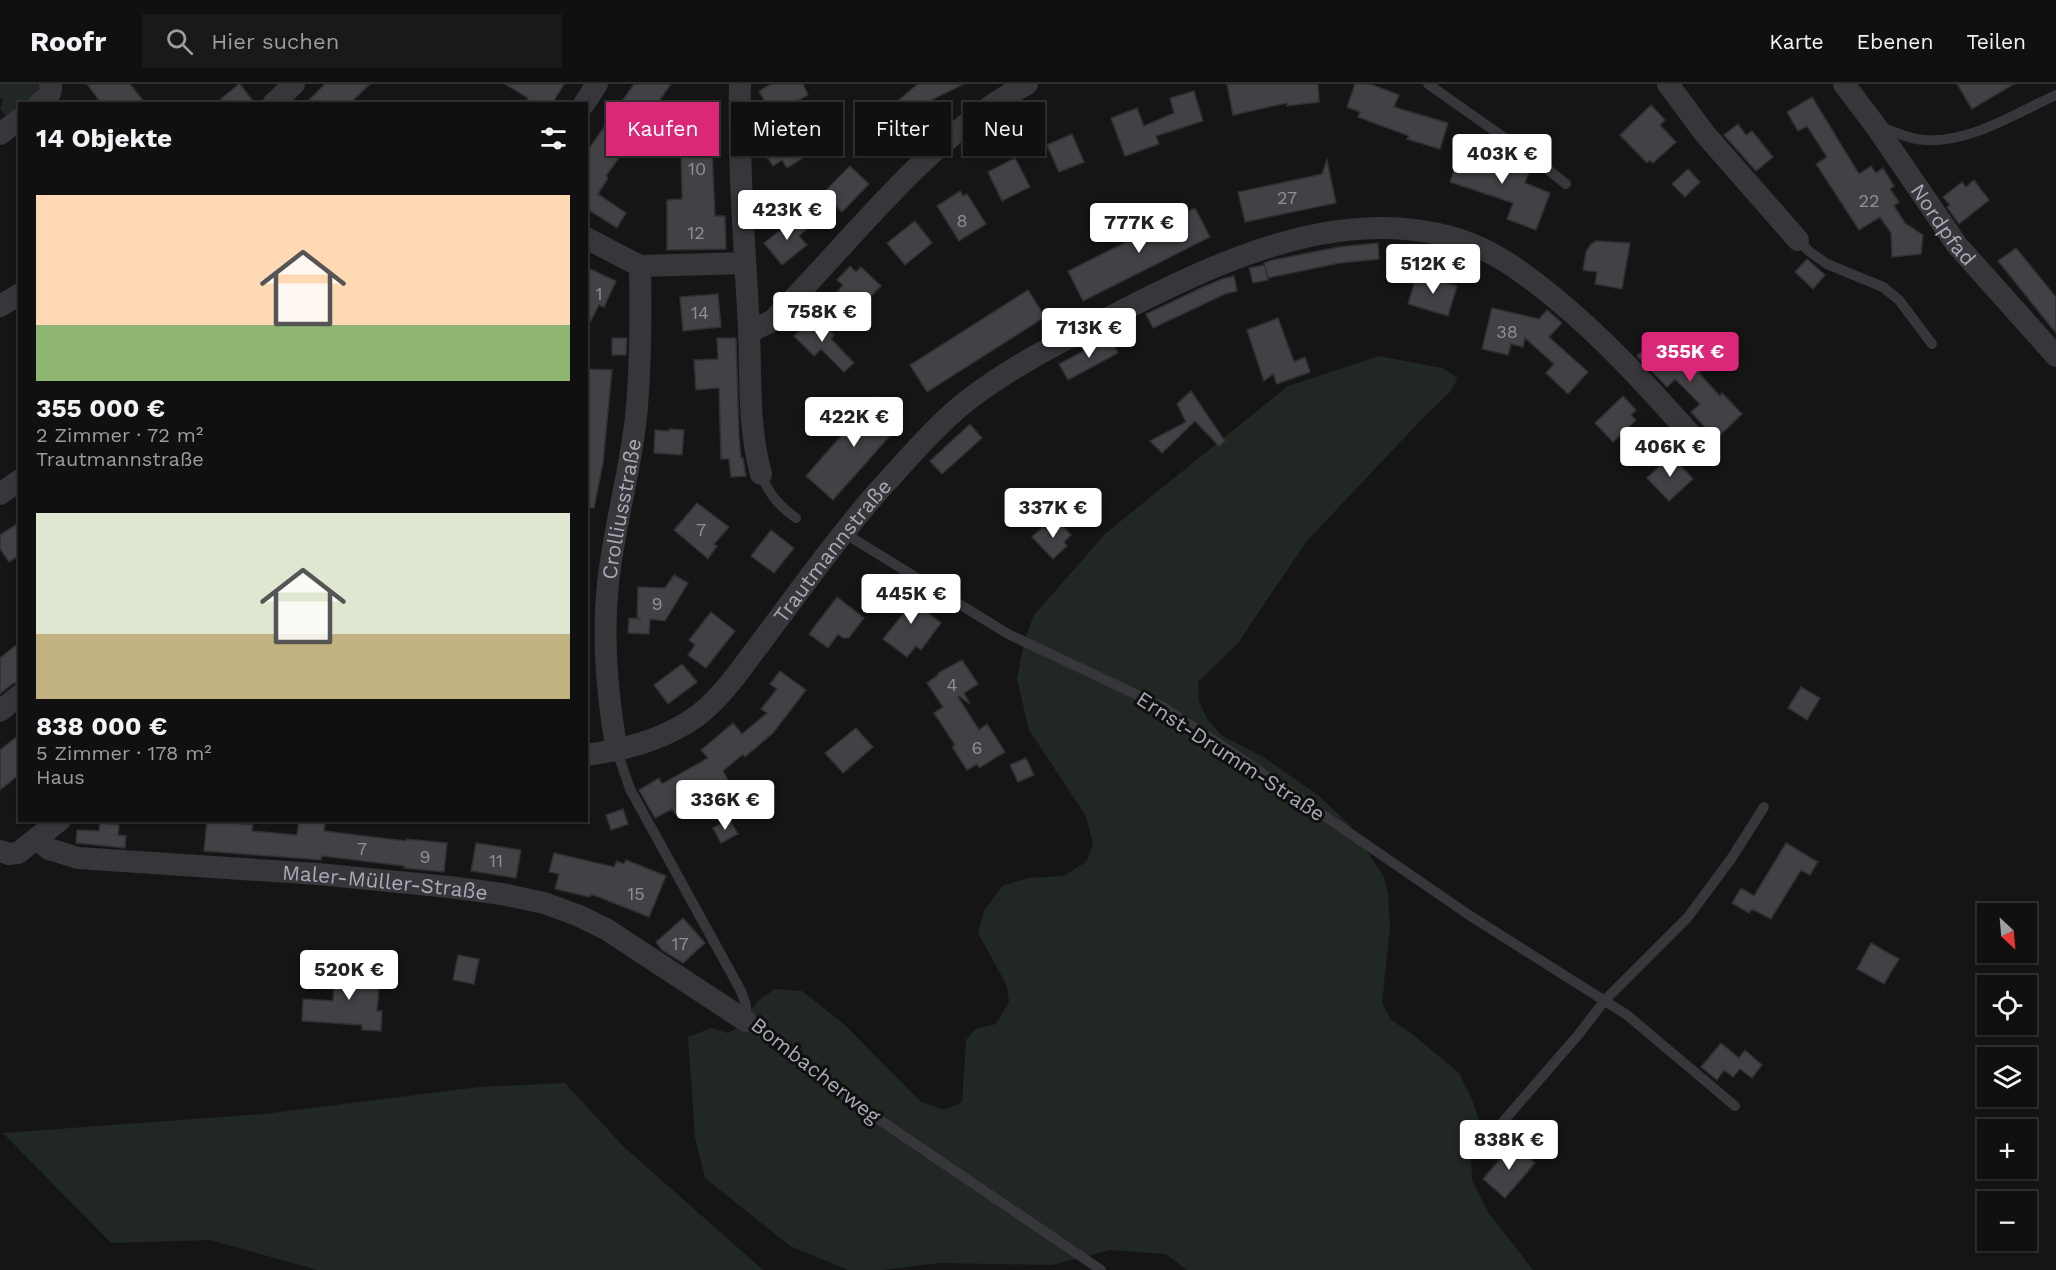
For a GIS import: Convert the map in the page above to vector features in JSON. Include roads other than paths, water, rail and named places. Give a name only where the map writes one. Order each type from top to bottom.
[{"type":"street","points":[[41,102],[50,93],[52,89],[50,84]]},
{"type":"street","points":[[275,102],[294,84]]},
{"type":"street","points":[[585,102],[597,84]]},
{"type":"street","points":[[740,84],[740,158],[751,413],[761,474]]},
{"type":"street","points":[[749,332],[772,321],[908,176],[956,133],[986,110],[1027,84]]},
{"type":"street","points":[[1668,84],[1705,134],[1798,240]]},
{"type":"street","name":"Nordpfad","points":[[1844,84],[1875,125],[1957,245],[2056,356]]},
{"type":"street","points":[[0,134],[18,120]]},
{"type":"street","name":"Trautmannstraße","points":[[588,755],[616,751],[646,742],[698,716],[735,676],[844,533],[879,491],[931,435],[966,402],[1011,370],[1047,349],[1152,295],[1257,250],[1305,237],[1395,227],[1433,232],[1471,244],[1502,258],[1531,278],[1604,341],[1698,442]]},
{"type":"street","points":[[588,239],[640,266],[745,263]]},
{"type":"street","name":"Crolliusstraße","points":[[616,751],[605,664],[605,614],[635,419],[640,337],[640,266]]},
{"type":"street","points":[[0,306],[18,295]]},
{"type":"street","points":[[0,494],[18,481]]},
{"type":"street","points":[[0,711],[18,697]]},
{"type":"street","points":[[0,851],[9,854],[18,853],[58,822]]},
{"type":"street","name":"Maler-Müller-Straße","points":[[37,839],[49,849],[78,858],[318,874],[437,885],[502,894],[544,903],[606,929],[746,1021]]},
{"type":"lane","points":[[1428,84],[1566,184]]},
{"type":"lane","points":[[1875,125],[1923,140],[1948,140],[1965,136],[2056,95]]},
{"type":"lane","points":[[1798,240],[1827,264],[1882,287],[1899,300],[1932,344]]},
{"type":"lane","points":[[761,474],[770,494],[779,505],[796,518]]},
{"type":"lane","name":"Ernst-Drumm-Straße","points":[[844,533],[1008,634],[1161,706],[1469,915],[1627,1015],[1734,1106]]},
{"type":"lane","name":"Bombacherweg","points":[[616,751],[635,799],[741,991],[746,1005],[746,1021],[856,1104],[1101,1270]]},
{"type":"lane","points":[[1488,1139],[1579,1034],[1605,1000],[1688,917],[1731,859],[1764,807]]}]
